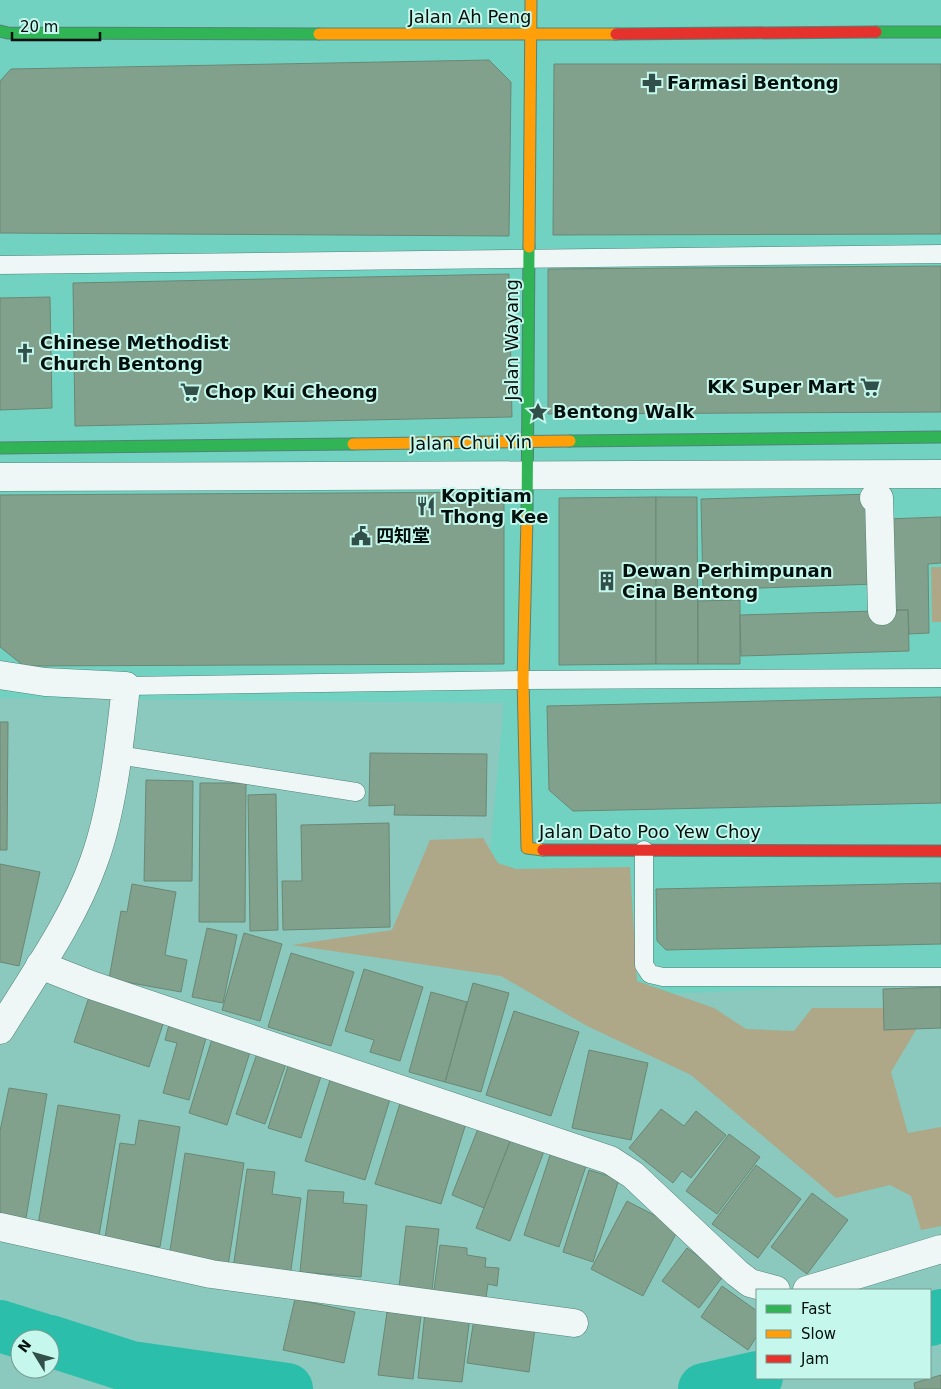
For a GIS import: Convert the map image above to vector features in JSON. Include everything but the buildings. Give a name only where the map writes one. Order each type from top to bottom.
[{"type":"street","name":"Jalan Wayang","points":[[523,680],[528,475],[531,0]]},
{"type":"street","name":"Jalan Ah Peng","points":[[3,34],[531,35],[941,32]]},
{"type":"street","name":"Jalan Chui Yin","points":[[0,448],[941,436]]},
{"type":"street","name":"Jalan Chui Yin","points":[[0,477],[941,474]]},
{"type":"street","points":[[874,498],[879,498],[882,610]]},
{"type":"street","points":[[0,675],[45,682],[126,686],[118,755],[95,861],[70,914],[0,1030]]},
{"type":"street","name":"Jalan Dato Poo Yew Choy","points":[[523,680],[527,848],[530,850],[941,851]]},
{"type":"street","points":[[40,965],[91,985],[610,1160],[633,1176],[737,1273],[750,1283],[772,1289]]},
{"type":"street","points":[[0,1228],[212,1274],[574,1323]]},
{"type":"street","points":[[810,1289],[941,1249]]},
{"type":"lane","points":[[0,266],[941,254]]},
{"type":"lane","points":[[126,686],[523,680],[941,678]]},
{"type":"lane","points":[[118,755],[356,792]]},
{"type":"lane","points":[[644,850],[644,965],[650,974],[663,977],[941,977]]},
{"type":"shaded area","points":[[0,0],[941,0],[941,981],[624,996],[481,947],[504,703],[0,698]]},
{"type":"shaded area","points":[[931,567],[941,567],[941,622],[932,622]]},
{"type":"shaded area","points":[[483,838],[498,863],[516,869],[630,867],[637,981],[714,1008],[746,1029],[794,1031],[812,1008],[929,1008],[891,1072],[908,1133],[941,1127],[941,1226],[921,1230],[911,1196],[890,1185],[836,1198],[691,1075],[587,1026],[501,976],[292,945],[392,930],[430,840]]},
{"type":"waterway","points":[[931,1320],[941,1315]]},
{"type":"waterway","points":[[0,1326],[10,1329]]},
{"type":"waterway","points":[[60,1344],[131,1367],[287,1389]]},
{"type":"waterway","points":[[704,1389],[756,1377]]},
{"type":"traffic: fast","points":[[0,31],[8,33],[319,34]]},
{"type":"traffic: fast","points":[[876,32],[941,32]]},
{"type":"traffic: fast","points":[[527,518],[529,247]]},
{"type":"traffic: fast","points":[[570,441],[941,437]]},
{"type":"traffic: fast","points":[[0,448],[353,444]]},
{"type":"traffic: slow","points":[[529,247],[531,0]]},
{"type":"traffic: slow","points":[[319,34],[616,34]]},
{"type":"traffic: slow","points":[[353,444],[570,441]]},
{"type":"traffic: slow","points":[[527,518],[523,680],[527,848],[543,850]]},
{"type":"traffic: jam","points":[[616,34],[876,32]]},
{"type":"traffic: jam","points":[[543,850],[941,851]]},
{"type":"place","name":"Farmasi Bentong","points":[[652,83]]},
{"type":"place","name":"Chinese Methodist Church Bentong","points":[[25,353]]},
{"type":"place","name":"KK Super Mart","points":[[870,387]]},
{"type":"place","name":"Chop Kui Cheong","points":[[190,392]]},
{"type":"place","name":"Bentong Walk","points":[[538,412]]},
{"type":"place","name":"Kopitiam Thong Kee","points":[[426,506]]},
{"type":"place","name":"四知堂","points":[[361,536]]},
{"type":"place","name":"Dewan Perhimpunan Cina Bentong","points":[[607,581]]}]
